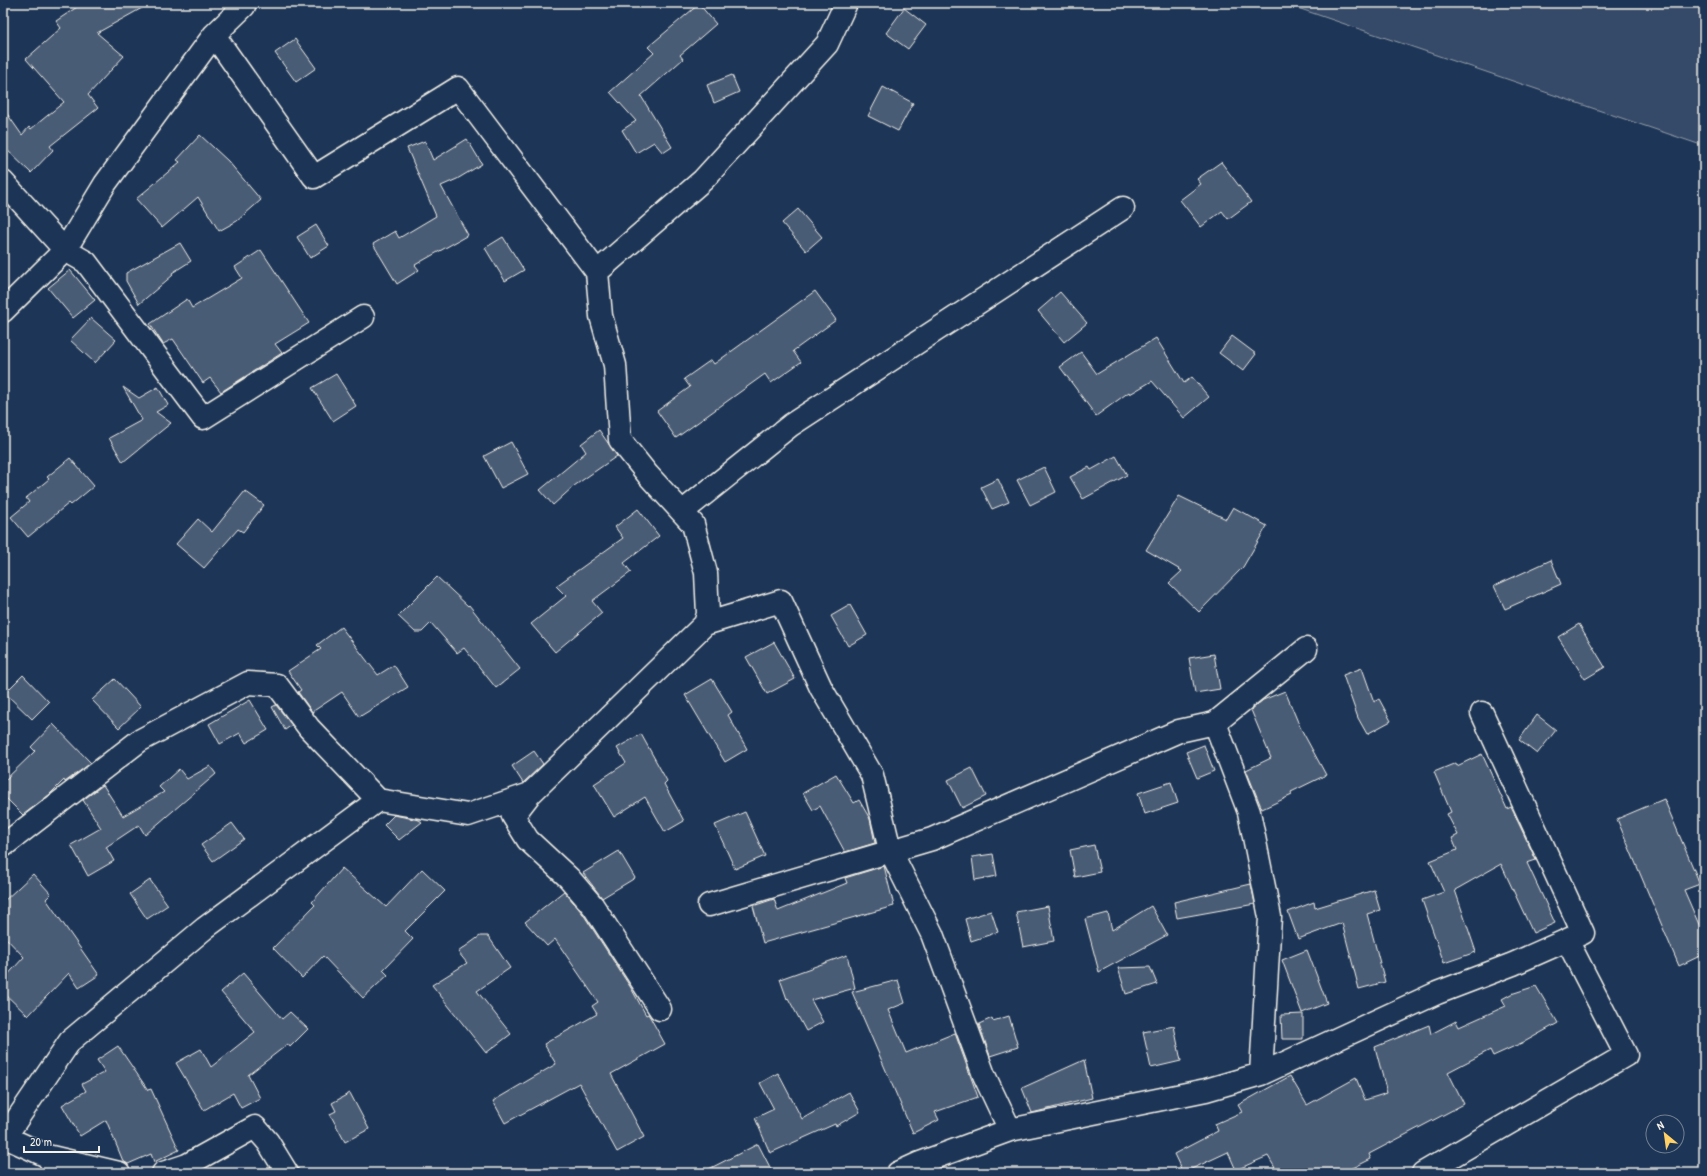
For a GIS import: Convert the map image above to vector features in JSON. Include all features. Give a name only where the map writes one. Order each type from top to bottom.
[{"type":"street","points":[[3,311],[65,250],[105,184],[214,35],[244,6],[245,3]]},
{"type":"street","points":[[597,272],[703,180],[827,44],[846,3]]},
{"type":"street","points":[[214,35],[314,177],[458,88],[597,272],[601,316],[615,365],[620,440],[648,475],[693,524],[706,573],[708,614],[705,624]]},
{"type":"street","points":[[3,182],[65,250],[86,262],[203,418],[363,317]]},
{"type":"street","points":[[682,512],[792,425],[1124,208]]},
{"type":"street","points":[[660,1009],[593,906],[569,878],[528,840],[513,816],[530,794],[705,624],[781,601],[821,688],[872,775],[890,850],[932,934],[984,1075],[1010,1130]]},
{"type":"street","points":[[709,905],[890,850],[932,839],[1179,730],[1215,723],[1306,649]]},
{"type":"street","points":[[3,846],[139,741],[248,683],[277,685],[309,728],[378,800],[468,815],[530,794]]},
{"type":"street","points":[[898,1173],[920,1163],[1010,1130],[1206,1090],[1261,1074],[1437,993],[1513,964],[1583,933],[1482,713]]},
{"type":"street","points":[[1215,723],[1249,812],[1270,917],[1261,1074]]},
{"type":"street","points":[[119,1173],[53,1164],[4,1138],[70,1041],[205,928],[378,800]]},
{"type":"street","points":[[1423,1173],[1626,1055],[1567,940]]},
{"type":"street","points":[[163,1173],[187,1165],[255,1127],[268,1142],[287,1173]]},
{"type":"shaded area","points":[[1283,3],[1704,3],[1704,146]]},
{"type":"building","points":[[83,3],[151,3],[97,33],[124,56],[88,95],[98,108],[50,146],[53,150],[31,173],[3,146],[3,108],[22,135],[29,127],[31,129],[64,102],[26,59],[61,28],[56,21]]},
{"type":"building","points":[[699,4],[716,24],[680,55],[683,59],[641,96],[672,147],[663,153],[654,142],[636,153],[622,130],[636,121],[610,92],[654,53],[648,47]]},
{"type":"building","points":[[904,8],[926,25],[908,49],[886,33]]},
{"type":"building","points":[[295,39],[316,68],[296,82],[275,53]]},
{"type":"building","points":[[732,75],[739,92],[714,103],[707,85]]},
{"type":"building","points":[[883,87],[913,103],[898,131],[868,116]]},
{"type":"building","points":[[200,135],[228,161],[261,200],[237,221],[219,231],[198,197],[162,228],[136,199],[180,162],[177,160]]},
{"type":"building","points":[[467,139],[482,164],[457,179],[441,186],[468,235],[415,265],[419,270],[397,284],[373,244],[395,231],[399,238],[436,216],[407,148],[425,141],[433,160]]},
{"type":"building","points":[[1221,162],[1251,202],[1228,219],[1222,211],[1201,227],[1180,200],[1201,184],[1197,179]]},
{"type":"building","points":[[798,209],[822,237],[806,251],[782,223]]},
{"type":"building","points":[[316,225],[329,246],[310,258],[297,237]]},
{"type":"building","points":[[503,237],[524,270],[505,281],[485,248]]},
{"type":"building","points":[[180,243],[191,261],[172,273],[173,275],[139,304],[126,281],[126,273]]},
{"type":"building","points":[[261,250],[309,323],[275,344],[282,353],[221,392],[210,378],[203,383],[173,339],[163,344],[150,324],[187,299],[192,308],[242,278],[235,267]]},
{"type":"building","points":[[70,270],[95,300],[73,318],[48,288]]},
{"type":"building","points":[[815,291],[836,320],[793,351],[801,362],[771,383],[765,374],[676,438],[657,411],[690,387],[684,379],[711,360],[714,364]]},
{"type":"building","points":[[1060,292],[1087,323],[1064,342],[1038,311]]},
{"type":"building","points":[[91,318],[116,340],[95,363],[70,340]]},
{"type":"building","points":[[1232,336],[1256,354],[1243,371],[1219,353]]},
{"type":"building","points":[[1156,338],[1184,383],[1192,377],[1209,397],[1184,418],[1152,381],[1130,394],[1129,392],[1096,416],[1060,367],[1081,352],[1097,374]]},
{"type":"building","points":[[336,374],[356,406],[333,421],[312,388]]},
{"type":"building","points":[[123,387],[139,398],[158,387],[168,405],[156,412],[171,423],[123,462],[109,438],[142,420]]},
{"type":"building","points":[[599,430],[617,456],[574,486],[553,505],[540,490],[586,452],[581,444]]},
{"type":"building","points":[[511,442],[528,474],[501,488],[484,456]]},
{"type":"building","points":[[1116,456],[1127,475],[1083,499],[1070,477],[1089,467],[1091,470]]},
{"type":"building","points":[[70,458],[94,486],[71,505],[69,503],[28,537],[11,517],[29,502],[26,498],[49,479],[47,477]]},
{"type":"building","points":[[1044,467],[1056,492],[1030,505],[1017,480]]},
{"type":"building","points":[[998,479],[1009,502],[992,509],[981,487]]},
{"type":"building","points":[[245,491],[264,505],[243,532],[238,529],[204,568],[176,544],[198,519],[212,532]]},
{"type":"building","points":[[1179,496],[1226,519],[1233,507],[1267,526],[1243,567],[1199,612],[1169,583],[1182,571],[1146,550]]},
{"type":"building","points":[[638,509],[659,536],[624,563],[631,572],[592,601],[602,613],[555,652],[531,624],[566,596],[556,586],[623,538],[615,527]]},
{"type":"building","points":[[1551,560],[1561,584],[1505,609],[1494,586]]},
{"type":"building","points":[[437,577],[468,606],[469,605],[520,669],[496,688],[464,648],[457,653],[431,623],[422,632],[415,632],[398,616]]},
{"type":"building","points":[[850,605],[867,635],[848,646],[831,616]]},
{"type":"building","points":[[1579,624],[1605,667],[1585,679],[1558,637]]},
{"type":"building","points":[[341,627],[378,675],[394,665],[408,687],[359,717],[342,692],[312,712],[298,692],[301,690],[288,671],[321,649],[317,645]]},
{"type":"building","points":[[774,642],[795,679],[767,694],[746,657]]},
{"type":"building","points":[[1214,654],[1220,689],[1195,693],[1189,658]]},
{"type":"building","points":[[1362,668],[1374,702],[1379,699],[1391,721],[1367,734],[1358,718],[1343,675]]},
{"type":"building","points":[[23,675],[49,702],[32,719],[5,693]]},
{"type":"building","points":[[115,679],[141,707],[119,728],[92,700]]},
{"type":"building","points":[[712,679],[732,712],[728,715],[747,749],[725,762],[685,695]]},
{"type":"building","points":[[1285,691],[1300,727],[1326,775],[1291,792],[1292,795],[1262,809],[1246,770],[1271,758],[1251,710],[1263,700]]},
{"type":"building","points":[[250,700],[268,730],[246,743],[240,733],[220,744],[209,724]]},
{"type":"building","points":[[276,705],[292,725],[285,730],[272,707]]},
{"type":"building","points":[[1537,715],[1556,730],[1537,754],[1519,740]]},
{"type":"building","points":[[53,724],[91,763],[65,782],[64,780],[49,795],[23,815],[3,795],[3,782],[35,751],[31,747]]},
{"type":"building","points":[[641,734],[667,781],[664,784],[684,821],[665,832],[645,797],[614,817],[594,784],[626,763],[617,748]]},
{"type":"building","points":[[1204,745],[1214,771],[1197,778],[1186,752]]},
{"type":"building","points":[[534,751],[543,764],[523,783],[512,766]]},
{"type":"building","points":[[1482,754],[1507,809],[1511,807],[1536,860],[1527,863],[1555,923],[1533,933],[1501,864],[1455,890],[1476,952],[1444,963],[1422,900],[1444,892],[1430,861],[1457,850],[1452,838],[1458,835],[1447,814],[1451,812],[1434,772],[1456,763],[1457,766]]},
{"type":"building","points":[[210,766],[216,774],[145,835],[139,825],[106,847],[114,861],[88,876],[71,845],[101,828],[83,800],[103,785],[123,816],[164,792],[159,787],[179,769],[187,779]]},
{"type":"building","points":[[972,768],[986,796],[962,808],[948,780]]},
{"type":"building","points":[[836,774],[854,803],[859,800],[870,819],[875,843],[845,852],[820,806],[813,810],[803,793]]},
{"type":"building","points":[[1171,782],[1178,803],[1145,814],[1138,793]]},
{"type":"building","points":[[1664,799],[1700,884],[1684,890],[1704,936],[1704,954],[1679,966],[1617,819]]},
{"type":"building","points":[[745,812],[765,856],[735,869],[715,825]]},
{"type":"building","points":[[394,815],[419,820],[422,822],[399,840],[384,825]]},
{"type":"building","points":[[232,823],[244,839],[213,861],[201,845]]},
{"type":"building","points":[[1094,845],[1100,872],[1075,877],[1070,850]]},
{"type":"building","points":[[619,851],[635,878],[602,898],[583,873]]},
{"type":"building","points":[[993,854],[997,876],[975,880],[972,857]]},
{"type":"building","points":[[884,866],[894,906],[763,943],[753,906],[774,899],[778,911],[847,883],[845,878]]},
{"type":"building","points":[[342,868],[386,907],[422,869],[445,891],[405,931],[413,939],[383,970],[388,975],[363,998],[323,956],[302,978],[273,948],[315,905],[312,902]]},
{"type":"building","points":[[33,874],[51,894],[46,899],[99,975],[79,988],[69,973],[28,1016],[3,992],[3,980],[24,957],[3,935],[3,902]]},
{"type":"building","points":[[150,880],[168,905],[147,919],[130,894]]},
{"type":"building","points":[[1251,884],[1255,904],[1177,918],[1174,902]]},
{"type":"building","points":[[1374,890],[1380,910],[1367,914],[1385,982],[1359,989],[1342,923],[1298,939],[1288,912],[1314,902],[1315,908]]},
{"type":"building","points":[[564,891],[583,914],[631,988],[646,1015],[648,1014],[650,1017],[665,1044],[611,1074],[644,1137],[617,1152],[579,1083],[505,1123],[493,1101],[556,1064],[544,1044],[597,1014],[592,1006],[598,1002],[555,939],[547,946],[525,922]]},
{"type":"building","points":[[1048,906],[1054,941],[1023,947],[1016,912]]},
{"type":"building","points":[[1151,906],[1167,935],[1099,972],[1085,919],[1108,913],[1112,930]]},
{"type":"building","points":[[991,911],[998,932],[971,941],[965,919]]},
{"type":"building","points":[[480,936],[488,936],[510,968],[477,991],[511,1034],[486,1053],[432,985],[467,963],[458,952]]},
{"type":"building","points":[[1307,950],[1327,1003],[1302,1013],[1282,960]]},
{"type":"building","points":[[847,955],[855,988],[811,1000],[823,1022],[806,1031],[788,998],[787,999],[780,979]]},
{"type":"building","points":[[1150,967],[1157,984],[1126,994],[1118,968]]},
{"type":"building","points":[[243,973],[282,1019],[290,1012],[308,1029],[290,1047],[288,1044],[248,1075],[260,1098],[241,1108],[233,1093],[204,1110],[176,1063],[201,1049],[211,1067],[255,1032],[221,992]]},
{"type":"building","points":[[898,980],[905,1003],[888,1010],[906,1053],[955,1033],[978,1097],[935,1112],[939,1120],[913,1133],[852,992]]},
{"type":"building","points":[[1536,986],[1558,1023],[1526,1041],[1493,1056],[1490,1050],[1448,1072],[1464,1104],[1369,1154],[1371,1159],[1343,1173],[1278,1173],[1268,1156],[1236,1170],[1228,1152],[1183,1173],[1174,1154],[1218,1131],[1215,1124],[1242,1112],[1238,1105],[1290,1076],[1307,1105],[1356,1078],[1365,1100],[1387,1093],[1375,1047],[1429,1025],[1431,1034],[1456,1021],[1459,1027],[1506,1006],[1502,999],[1511,994]]},
{"type":"building","points":[[1303,1014],[1303,1039],[1282,1039],[1281,1015]]},
{"type":"building","points":[[1009,1016],[1018,1047],[990,1056],[979,1024],[992,1018],[993,1021]]},
{"type":"building","points":[[1174,1026],[1181,1061],[1151,1068],[1143,1032]]},
{"type":"building","points":[[118,1046],[148,1090],[151,1089],[179,1150],[154,1162],[151,1154],[128,1164],[123,1161],[106,1120],[80,1136],[62,1105],[86,1091],[82,1084],[105,1072],[97,1060]]},
{"type":"building","points":[[1084,1060],[1092,1098],[1032,1113],[1022,1088]]},
{"type":"building","points":[[778,1073],[802,1119],[849,1092],[860,1112],[836,1126],[835,1124],[770,1153],[755,1118],[774,1109],[760,1083]]},
{"type":"building","points":[[350,1093],[369,1129],[345,1142],[330,1114],[336,1111],[332,1103]]},
{"type":"building","points":[[758,1144],[773,1173],[701,1173]]}]
